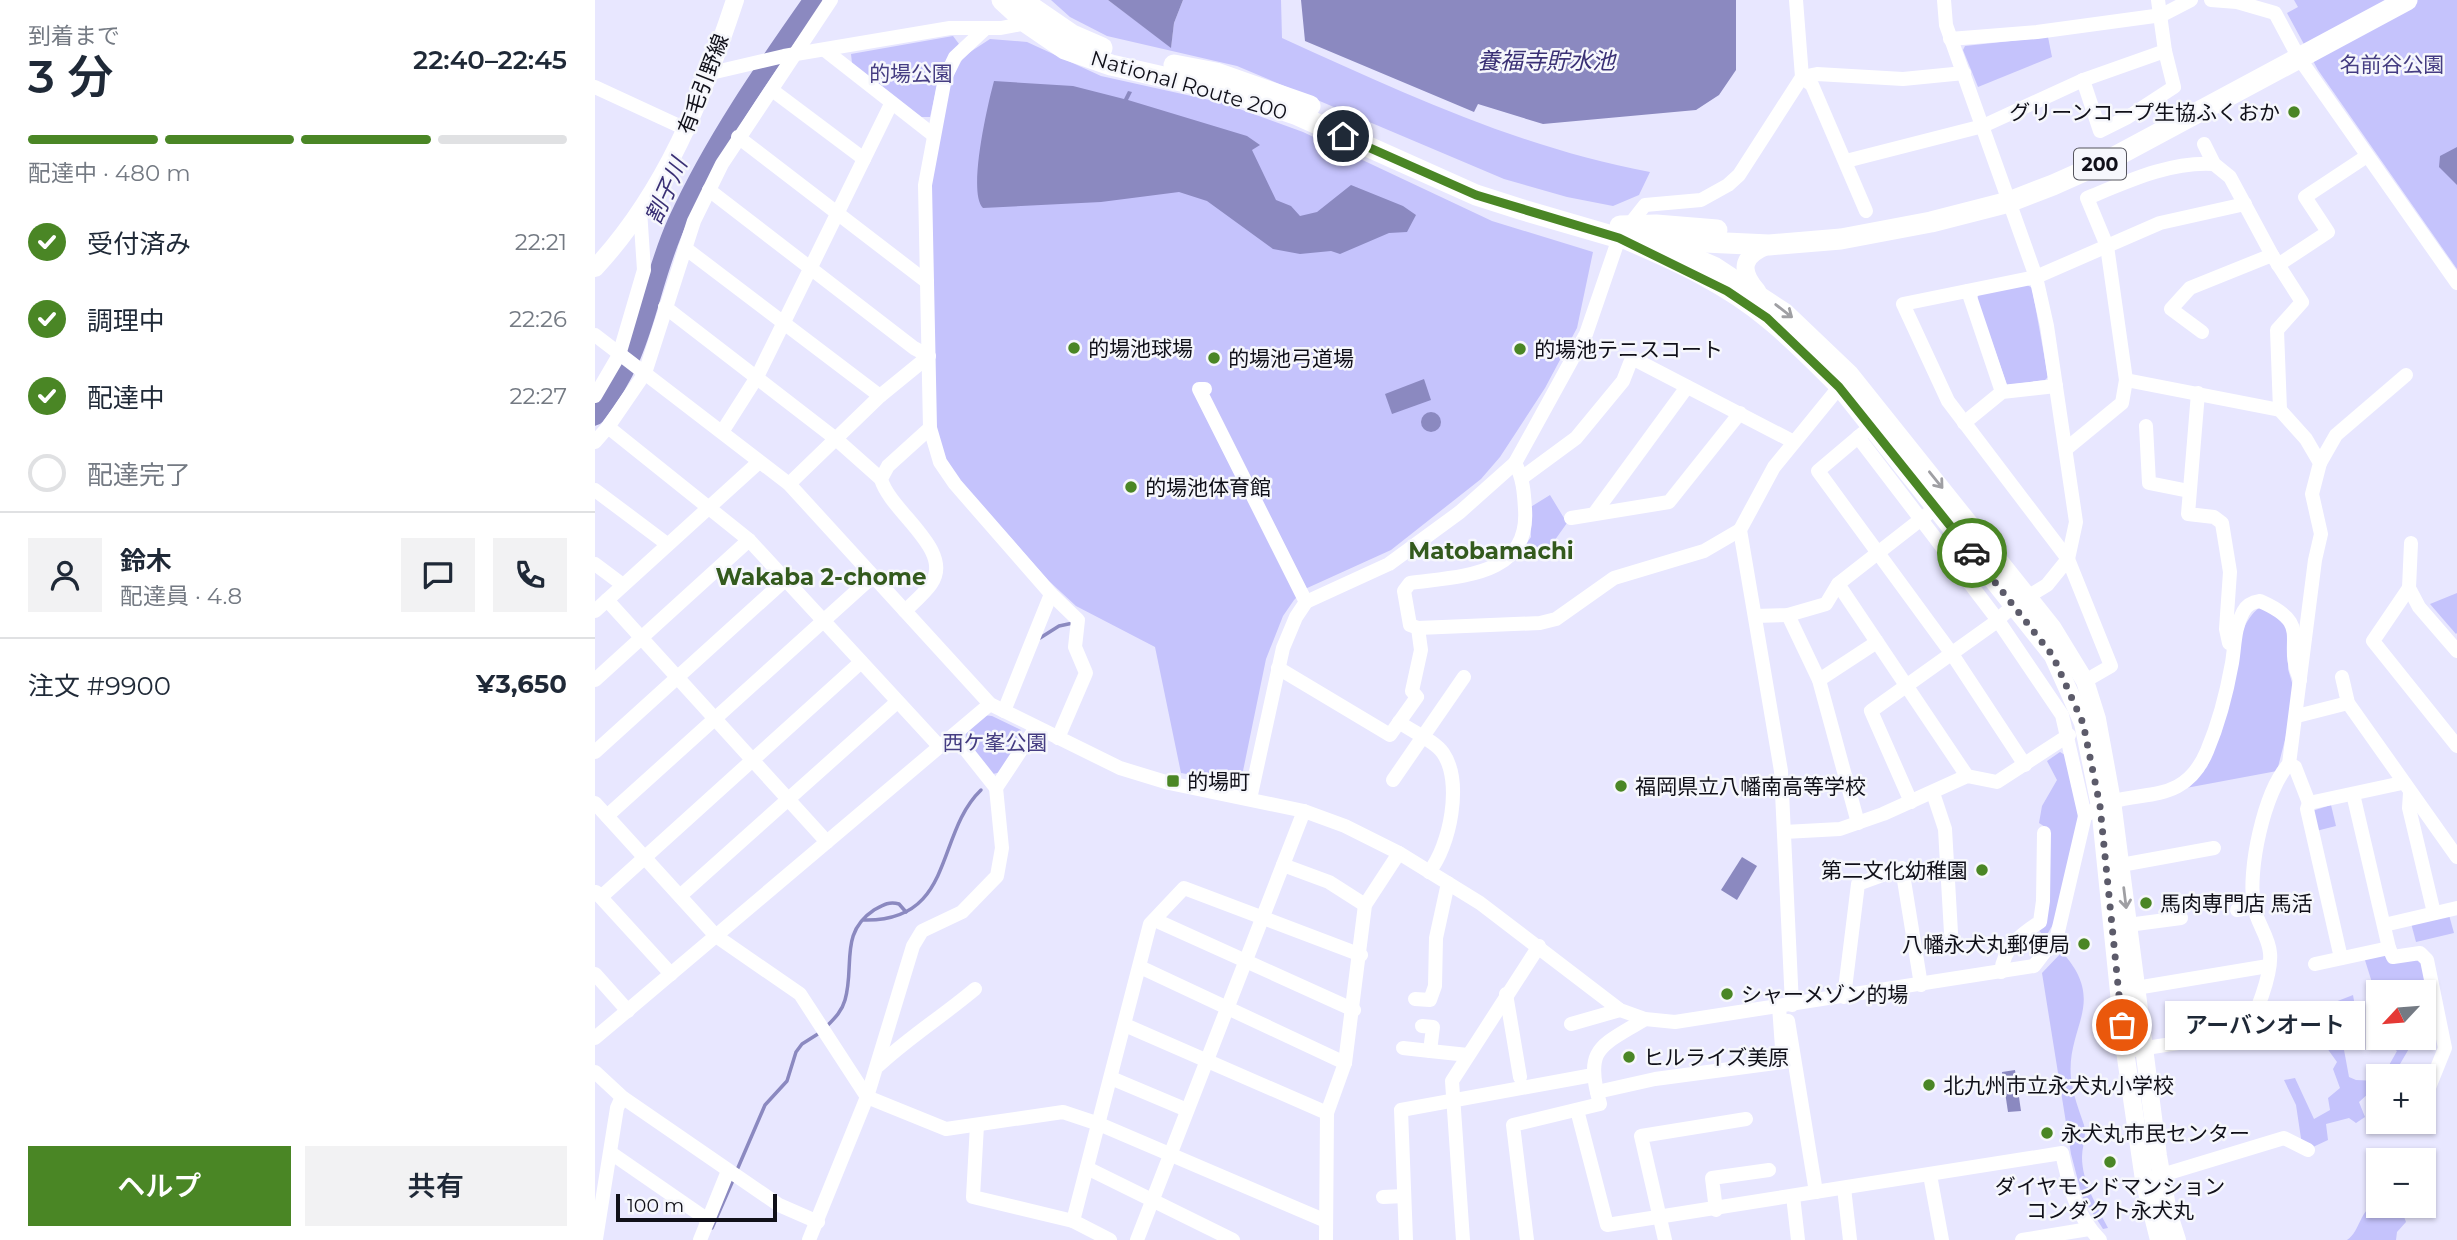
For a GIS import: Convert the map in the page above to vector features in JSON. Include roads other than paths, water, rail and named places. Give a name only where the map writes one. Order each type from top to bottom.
[{"type":"highway","name":"National Route 200","points":[[1002,0],[1091,44],[1216,74],[1273,91],[1486,183],[1622,233],[1661,242],[1769,244],[1840,239],[1869,221]]},
{"type":"highway","name":"National Route 200","points":[[1622,233],[1656,225],[1729,230],[1869,221],[1931,222],[2009,201],[2109,160],[2407,0]]},
{"type":"main road","name":"有毛引野線","points":[[595,268],[640,210],[688,130],[711,73],[734,0]]},
{"type":"main road","points":[[1622,233],[1709,280],[1767,318],[1845,380],[1864,431],[1928,513],[2065,646],[2085,681],[2097,719],[2099,808],[2121,865],[2136,988],[2134,1050]]},
{"type":"main road","points":[[1661,242],[1715,266],[1760,294],[1801,326],[2021,601],[2053,656],[2083,723],[2099,808],[2159,1240]]},
{"type":"main road","points":[[1760,294],[1747,276],[1747,260],[1752,252],[1769,244]]},
{"type":"main road","points":[[2152,1178],[2177,1240]]},
{"type":"street","points":[[595,442],[608,427],[641,371],[709,190],[738,137],[772,90],[789,56],[831,0]]},
{"type":"street","points":[[1250,799],[1288,633],[1306,603],[1389,564],[1460,512],[1515,463],[1586,334],[1622,233],[1645,205],[1701,200],[1728,185],[1739,175],[1802,77],[1796,0]]},
{"type":"street","points":[[1911,802],[1871,711],[2021,601],[2047,585],[2069,559],[2076,522],[2056,386],[2036,277],[1950,39],[1944,0]]},
{"type":"street","points":[[2083,80],[2100,131],[2128,117],[2173,87],[2158,0]]},
{"type":"street","points":[[1950,39],[2037,32],[2162,15],[2191,0]]},
{"type":"street","points":[[2211,0],[2237,2],[2275,13],[2305,55],[2367,156],[2457,284]]},
{"type":"street","points":[[1028,11],[986,28],[955,57],[945,78],[925,185],[930,428],[940,462],[955,484],[1078,621],[1075,648],[1086,673],[1058,738]]},
{"type":"street","points":[[711,73],[757,62],[950,28],[986,28]]},
{"type":"street","points":[[826,51],[933,134]]},
{"type":"street","points":[[1846,160],[1983,126],[2083,80],[2165,51]]},
{"type":"street","points":[[1802,77],[1817,74],[1903,79],[1964,73]]},
{"type":"street","points":[[1802,77],[1812,85],[1846,160],[1869,221]]},
{"type":"street","points":[[595,87],[688,130]]},
{"type":"street","points":[[772,90],[864,159]]},
{"type":"street","points":[[722,432],[757,377],[891,104]]},
{"type":"street","points":[[738,137],[927,282]]},
{"type":"street","points":[[2204,144],[2214,164],[2230,177],[2275,260],[2302,302],[2277,330],[2280,410]]},
{"type":"street","points":[[2202,332],[2171,309],[2190,288],[2275,260],[2328,232],[2305,197],[2367,156]]},
{"type":"street","points":[[2066,449],[2122,403],[2126,380],[2107,246],[2087,198],[2146,174],[2202,163],[2214,164]]},
{"type":"street","points":[[709,190],[914,348],[929,356]]},
{"type":"street","points":[[2085,681],[2111,666],[2069,559],[1948,401],[1903,304],[2036,277],[2160,223],[2245,204]]},
{"type":"street","points":[[595,396],[619,355],[645,270],[640,210]]},
{"type":"street","points":[[685,248],[880,396]]},
{"type":"street","points":[[1968,291],[2001,392]]},
{"type":"street","points":[[665,307],[836,439],[881,479],[891,499],[936,554],[937,570],[932,583],[905,611]]},
{"type":"street","points":[[595,335],[789,484],[872,577],[997,708],[1035,729],[1120,768],[1168,783],[1304,811],[1345,826],[1399,853],[1448,883],[1539,946],[1620,1010],[1645,1020],[1675,1022],[2033,966],[2057,936],[2099,808],[2062,715],[1928,513],[1838,583],[1826,604],[1788,615],[1755,616]]},
{"type":"street","points":[[789,484],[880,396],[929,356]]},
{"type":"street","points":[[1523,477],[1576,438],[1623,381],[1632,358],[1792,441]]},
{"type":"street","points":[[2134,1050],[2243,1032],[2253,1023],[2270,954],[2254,907],[2253,883],[2258,839],[2280,776],[2290,764],[2315,561],[2321,534],[2312,495],[2320,463],[2336,435],[2406,375]]},
{"type":"street","points":[[1597,1092],[1655,1079],[1783,1062],[1784,832],[1781,771],[1740,530],[1756,495],[1792,441],[1845,380]]},
{"type":"street","points":[[2126,380],[2280,410],[2306,439],[2320,463]]},
{"type":"street","points":[[1964,423],[2001,392],[2056,386]]},
{"type":"street","points":[[1594,514],[1687,387]]},
{"type":"street","points":[[1205,389],[1199,389],[1306,603]]},
{"type":"street","points":[[2198,394],[2188,514],[2214,517],[2222,523],[2230,572],[2226,629],[2232,654]]},
{"type":"street","points":[[1571,518],[1669,502],[1741,413]]},
{"type":"street","points":[[2146,426],[2149,483],[2189,491]]},
{"type":"street","points":[[608,427],[750,540],[939,746]]},
{"type":"street","points":[[881,479],[888,466],[930,428]]},
{"type":"street","points":[[1864,431],[1818,471],[1952,654],[2025,765]]},
{"type":"street","points":[[595,611],[759,462]]},
{"type":"street","points":[[1515,463],[1523,477],[1525,534],[1518,546],[1505,562],[1483,570],[1410,583],[1404,591],[1410,625],[1418,628],[1541,624],[1556,619],[1614,578],[1704,551],[1740,530]]},
{"type":"street","points":[[595,490],[667,544]]},
{"type":"street","points":[[595,680],[750,540]]},
{"type":"street","points":[[2411,543],[2409,587],[2419,607],[2457,650]]},
{"type":"street","points":[[595,564],[623,584]]},
{"type":"street","points":[[607,816],[872,577]]},
{"type":"street","points":[[595,751],[786,579]]},
{"type":"street","points":[[1838,583],[1968,776]]},
{"type":"street","points":[[2409,587],[2373,640],[2457,746]]},
{"type":"street","points":[[595,1038],[939,746],[997,708],[1051,594]]},
{"type":"street","points":[[607,600],[827,842]]},
{"type":"street","points":[[2099,808],[2172,791],[2199,766],[2208,749],[2232,654],[2234,633],[2244,609],[2260,601],[2280,610],[2294,627],[2295,668],[2300,680]]},
{"type":"street","points":[[1788,615],[1819,680],[1858,823]]},
{"type":"street","points":[[1278,668],[1389,735],[1417,697],[1412,691],[1421,650],[1418,628]]},
{"type":"street","points":[[1819,680],[1877,642]]},
{"type":"street","points":[[671,974],[598,894],[645,858],[861,662]]},
{"type":"street","points":[[1393,780],[1464,677]]},
{"type":"street","points":[[2342,677],[2348,703],[2457,858]]},
{"type":"street","points":[[680,896],[897,702]]},
{"type":"street","points":[[2297,716],[2348,703]]},
{"type":"street","points":[[1399,722],[1443,753],[1456,792],[1447,829],[1429,872]]},
{"type":"street","points":[[996,788],[1035,729]]},
{"type":"street","points":[[809,1240],[867,1097],[913,946],[922,931],[962,912],[997,876],[1002,848],[996,788],[954,735]]},
{"type":"street","points":[[1784,832],[1840,829],[1933,793],[1968,776],[1997,782],[2069,735]]},
{"type":"street","points":[[2290,764],[2295,767],[2309,803],[2307,809],[2341,958]]},
{"type":"street","points":[[2309,803],[2353,794],[2406,788]]},
{"type":"street","points":[[2406,788],[2434,914]]},
{"type":"street","points":[[1933,793],[1945,829],[1951,933]]},
{"type":"street","points":[[2353,794],[2393,957],[2420,953],[2427,960],[2445,1048],[2436,1070]]},
{"type":"street","points":[[595,803],[716,936],[800,994],[819,1019],[867,1097],[946,1129],[1063,1112],[1099,1124],[1326,1221]]},
{"type":"street","points":[[1137,1240],[1304,811]]},
{"type":"street","points":[[2001,972],[2003,958],[2011,945],[2040,922],[2044,833]]},
{"type":"street","points":[[2121,865],[2214,848]]},
{"type":"street","points":[[1327,1240],[1327,1113],[1345,1063],[1361,955],[1365,905],[1399,853]]},
{"type":"street","points":[[1283,865],[1329,882],[1365,905]]},
{"type":"street","points":[[1844,997],[1858,884],[1902,868],[1921,985]]},
{"type":"street","points":[[1415,999],[1430,1000],[1435,986],[1436,938],[1448,883]]},
{"type":"street","points":[[1073,1221],[1089,1168],[1150,924],[1184,888],[1361,955]]},
{"type":"street","points":[[2237,910],[2254,907]]},
{"type":"street","points":[[2384,925],[2457,908]]},
{"type":"street","points":[[2128,925],[2181,918]]},
{"type":"street","points":[[1155,920],[1354,1010]]},
{"type":"street","points":[[1463,1240],[1452,1081],[1539,946]]},
{"type":"street","points":[[2315,964],[2389,948]]},
{"type":"street","points":[[2136,988],[2268,966]]},
{"type":"street","points":[[1140,967],[1345,1063]]},
{"type":"street","points":[[595,974],[628,1011]]},
{"type":"street","points":[[877,1067],[907,1039],[935,1024],[975,989]]},
{"type":"street","points":[[1506,994],[1520,1077]]},
{"type":"street","points":[[1785,1006],[1816,1192]]},
{"type":"street","points":[[1571,1024],[1620,1010]]},
{"type":"street","points":[[1527,1240],[1513,1125],[1600,1104],[1593,1074],[1594,1060],[1604,1044],[1645,1020]]},
{"type":"street","points":[[1125,1025],[1327,1113]]},
{"type":"street","points":[[1422,1026],[1433,1027],[1430,1051]]},
{"type":"street","points":[[1403,1048],[1468,1055]]},
{"type":"street","points":[[595,1072],[622,1097],[734,1175],[779,1205],[818,1222]]},
{"type":"street","points":[[1406,1240],[1401,1110],[1593,1074]]},
{"type":"street","points":[[1111,1077],[1187,1110]]},
{"type":"street","points":[[600,1239],[617,1108],[622,1097]]},
{"type":"street","points":[[1577,1110],[1607,1225],[1716,1210],[2062,1153],[2071,1196],[2089,1229],[2100,1240]]},
{"type":"street","points":[[1665,1240],[1641,1136],[1747,1119]]},
{"type":"street","points":[[977,1125],[973,1197],[1073,1221],[1110,1240]]},
{"type":"street","points":[[2152,1178],[2284,1138],[2308,1150]]},
{"type":"street","points":[[611,1153],[708,1220]]},
{"type":"street","points":[[1089,1168],[1233,1240]]},
{"type":"street","points":[[1716,1210],[1712,1178],[1769,1170]]},
{"type":"street","points":[[700,1240],[708,1220],[734,1175]]},
{"type":"street","points":[[1930,1175],[1942,1240]]},
{"type":"street","points":[[1844,1188],[1850,1240]]},
{"type":"street","points":[[1383,1197],[1404,1196]]},
{"type":"street","points":[[1793,1196],[1798,1240]]},
{"type":"street","points":[[2022,1240],[2089,1229]]},
{"type":"water","points":[[1108,0],[1183,0],[1174,23],[1171,48]]},
{"type":"water","name":"養福寺貯水池","points":[[1301,0],[1736,0],[1736,70],[1719,95],[1696,110],[1543,124],[1478,104],[1474,112],[1305,41]]},
{"type":"water","points":[[994,81],[1073,86],[1124,99],[1128,91],[1132,92],[1128,100],[1247,136],[1260,145],[1252,150],[1276,200],[1291,206],[1300,216],[1317,212],[1351,185],[1403,206],[1416,215],[1407,232],[1389,233],[1340,254],[1331,251],[1300,254],[1273,249],[1207,201],[1179,192],[1101,202],[983,208],[977,185],[978,167]]},
{"type":"water","points":[[2457,147],[2457,185],[2439,167],[2440,156]]},
{"type":"water","points":[[620,366],[631,375],[595,426],[595,405]]},
{"type":"water","points":[[1424,379],[1431,400],[1392,414],[1385,394]]},
{"type":"water","points":[[1431,412],[1438,415],[1441,422],[1438,429],[1431,432],[1424,429],[1421,422],[1424,415]]},
{"type":"water","points":[[1742,857],[1757,866],[1737,900],[1721,890]]},
{"type":"water","points":[[2015,1070],[2021,1111],[2008,1112],[2002,1072]]},
{"type":"waterway","name":"割子川","points":[[595,416],[626,368],[636,345],[666,248],[706,164],[740,108],[813,0]]},
{"type":"waterway","points":[[1040,638],[1059,626],[1073,623]]},
{"type":"waterway","points":[[864,920],[893,917],[914,907],[929,891],[966,808],[981,790]]},
{"type":"waterway","points":[[827,1026],[840,1011],[845,1000],[850,951],[856,929],[863,919],[886,904],[899,904],[906,912]]},
{"type":"waterway","points":[[737,1170],[765,1105],[787,1081],[796,1052],[802,1044],[821,1032]]},
{"type":"waterway","points":[[712,1228],[734,1178]]},
{"type":"place","name":"グリーンコープ生協ふくおか","points":[[2294,112]]},
{"type":"place","name":"的場池球場","points":[[1074,348]]},
{"type":"place","name":"的場池テニスコート","points":[[1520,349]]},
{"type":"place","name":"的場池弓道場","points":[[1214,358]]},
{"type":"place","name":"的場池体育館","points":[[1131,487]]},
{"type":"place","name":"的場町","points":[[1173,781]]},
{"type":"place","name":"福岡県立八幡南高等学校","points":[[1621,786]]},
{"type":"place","name":"第二文化幼稚園","points":[[1982,870]]},
{"type":"place","name":"馬肉専門店 馬活","points":[[2146,903]]},
{"type":"place","name":"八幡永犬丸郵便局","points":[[2084,944]]},
{"type":"place","name":"シャーメゾン的場","points":[[1727,994]]},
{"type":"place","name":"アーバンオート","points":[[2122,1025]]},
{"type":"place","name":"ヒルライズ美原","points":[[1629,1057]]},
{"type":"place","name":"北九州市立永犬丸小学校","points":[[1929,1085]]},
{"type":"place","name":"永犬丸市民センター","points":[[2047,1133]]},
{"type":"place","name":"ダイヤモンドマンション コンダクト永犬丸","points":[[2110,1162]]},
{"type":"district","name":"Matobamachi","points":[[1491,551]]},
{"type":"district","name":"Wakaba 2-chome","points":[[821,577]]},
{"type":"park label","name":"名前谷公園","points":[[2392,64]]},
{"type":"park label","name":"的場公園","points":[[911,73]]},
{"type":"park label","name":"西ケ峯公園","points":[[995,742]]}]
